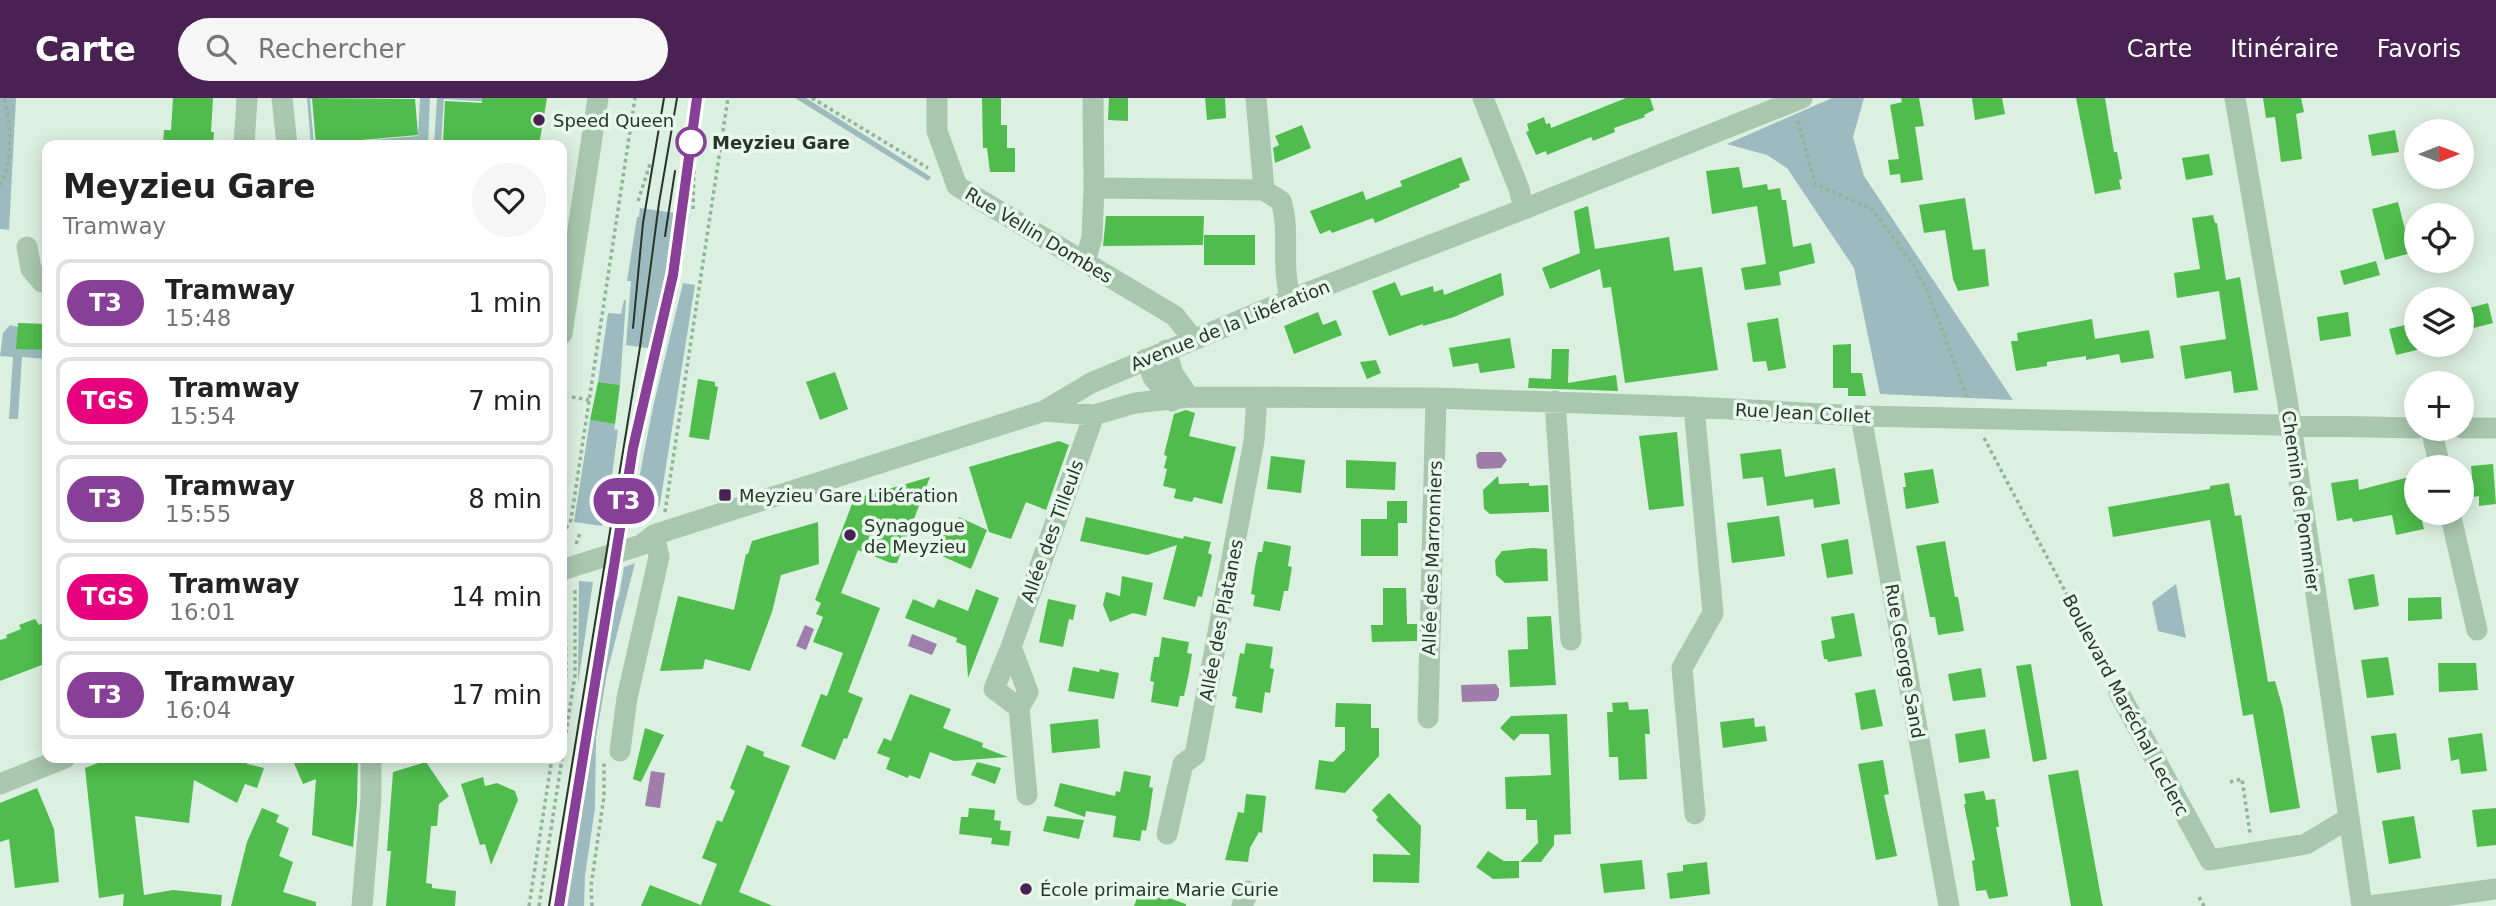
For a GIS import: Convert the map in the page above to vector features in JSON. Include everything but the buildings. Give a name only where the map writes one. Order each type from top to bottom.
[{"type":"street","points":[[244,140],[247,98]]},
{"type":"street","points":[[282,98],[286,140]]},
{"type":"street","points":[[567,298],[598,98]]},
{"type":"street","name":"Rue Vellin Dombes","points":[[937,98],[937,131],[957,186],[1175,316],[1193,339]]},
{"type":"street","points":[[1085,262],[1092,237],[1093,98]]},
{"type":"street","points":[[1256,98],[1264,190]]},
{"type":"street","points":[[1483,98],[1519,189],[1524,209]]},
{"type":"street","name":"Chemin de Pommier","points":[[2235,98],[2291,425],[2362,906]]},
{"type":"street","name":"Avenue de la Libération","points":[[654,535],[1044,411],[1091,383],[1193,339],[1797,100]]},
{"type":"street","points":[[1094,188],[1264,190],[1281,201],[1286,217],[1286,284],[1291,299]]},
{"type":"street","points":[[27,247],[31,270],[42,282]]},
{"type":"street","points":[[1166,351],[1180,399]]},
{"type":"street","points":[[1146,359],[1153,377],[1180,399]]},
{"type":"street","name":"Allée des Platanes","points":[[1167,834],[1182,764],[1195,755],[1254,441],[1257,397]]},
{"type":"street","name":"Rue Jean Collet","points":[[1044,411],[1094,415],[1135,403],[1180,399],[1436,398],[1861,416],[2404,428]]},
{"type":"street","name":"Allée des Marronniers","points":[[1428,718],[1436,398]]},
{"type":"street","points":[[1555,401],[1571,640]]},
{"type":"street","points":[[1694,407],[1713,613],[1682,668],[1695,814]]},
{"type":"street","name":"Allée des Tilleuls","points":[[1019,708],[994,689],[1094,415]]},
{"type":"street","name":"Rue George Sand","points":[[1861,416],[1949,906]]},
{"type":"street","points":[[2474,428],[2496,428]]},
{"type":"street","points":[[2453,525],[2477,630]]},
{"type":"street","points":[[567,554],[637,534],[654,535]]},
{"type":"street","points":[[567,568],[641,545],[654,535]]},
{"type":"street","points":[[620,751],[627,698],[659,557],[654,535]]},
{"type":"street","points":[[1011,647],[1028,692],[1019,708],[1027,795]]},
{"type":"street","name":"Boulevard Maréchal Leclerc","points":[[2119,693],[2210,860],[2306,844],[2349,818]]},
{"type":"street","points":[[0,783],[52,763]]},
{"type":"street","points":[[362,906],[371,798],[371,763]]},
{"type":"street","points":[[2370,906],[2496,888]]},
{"type":"path","points":[[0,185],[8,155],[10,116],[4,98]]},
{"type":"path","points":[[567,526],[635,98]]},
{"type":"path","points":[[665,513],[728,98]]},
{"type":"path","points":[[813,98],[957,186]]},
{"type":"path","name":"Boulevard Maréchal Leclerc","points":[[1797,100],[1815,184],[1872,209],[1914,266],[1928,293],[1989,450],[2119,693]]},
{"type":"path","points":[[638,201],[651,161]]},
{"type":"path","points":[[693,209],[694,171]]},
{"type":"path","points":[[572,397],[589,400]]},
{"type":"path","points":[[567,574],[575,675],[567,726]]},
{"type":"path","points":[[529,906],[551,763]]},
{"type":"path","points":[[539,906],[561,763]]},
{"type":"path","points":[[2230,782],[2242,779],[2253,853]]},
{"type":"path","points":[[2199,897],[2204,906]]},
{"type":"shaded area","points":[[0,98],[16,98],[9,230],[0,229]]},
{"type":"shaded area","points":[[307,98],[316,98],[310,99],[314,140],[311,140]]},
{"type":"shaded area","points":[[420,98],[430,98],[428,140],[372,140],[418,136]]},
{"type":"shaded area","points":[[437,98],[512,98],[512,103],[444,99],[441,140],[434,140]]},
{"type":"shaded area","points":[[795,98],[806,98],[931,177],[928,181]]},
{"type":"shaded area","points":[[1832,98],[1864,98],[1853,137],[1864,176],[2013,400],[1880,394],[1854,268],[1787,168],[1767,155],[1727,144]]},
{"type":"shaded area","points":[[640,208],[690,215],[661,350],[626,345],[631,281],[627,281]]},
{"type":"shaded area","points":[[683,283],[695,285],[660,504],[653,513],[632,516],[633,508],[636,508],[636,494],[653,407]]},
{"type":"shaded area","points":[[624,300],[620,385],[598,382],[608,313],[621,314]]},
{"type":"shaded area","points":[[10,325],[18,327],[17,348],[42,350],[42,359],[22,357],[18,419],[9,419],[13,357],[0,356],[3,333]]},
{"type":"shaded area","points":[[590,420],[615,424],[614,429],[618,430],[602,526],[574,522]]},
{"type":"shaded area","points":[[1479,452],[1501,452],[1507,460],[1501,468],[1480,469],[1477,467],[1476,455]]},
{"type":"shaded area","points":[[635,563],[607,673],[596,738],[595,808],[585,876],[584,906],[567,906],[615,604],[624,567]]},
{"type":"shaded area","points":[[579,581],[593,582],[578,684]]},
{"type":"shaded area","points":[[2176,584],[2186,638],[2158,631],[2152,602]]},
{"type":"shaded area","points":[[805,625],[814,629],[806,650],[796,646]]},
{"type":"shaded area","points":[[912,634],[937,644],[932,655],[908,646]]},
{"type":"shaded area","points":[[1496,684],[1499,696],[1496,701],[1462,702],[1461,685]]},
{"type":"shaded area","points":[[651,771],[665,773],[660,808],[645,806]]},
{"type":"tram line","points":[[633,328],[643,223],[664,98]]},
{"type":"tram line","points":[[549,906],[640,347],[659,203],[677,98]]},
{"type":"tram line","points":[[633,448],[673,275],[697,98]]},
{"type":"tram line","name":"T3","points":[[559,906],[633,448],[673,275],[697,98]]},
{"type":"tram line","points":[[665,236],[675,171]]},
{"type":"place","name":"Speed Queen","points":[[539,120]]},
{"type":"place","name":"Meyzieu Gare","points":[[691,142]]},
{"type":"place","name":"Meyzieu Gare Libération","points":[[725,495]]},
{"type":"place","name":"Synagogue de Meyzieu","points":[[850,535]]},
{"type":"place","name":"École primaire Marie Curie","points":[[1026,889]]}]
